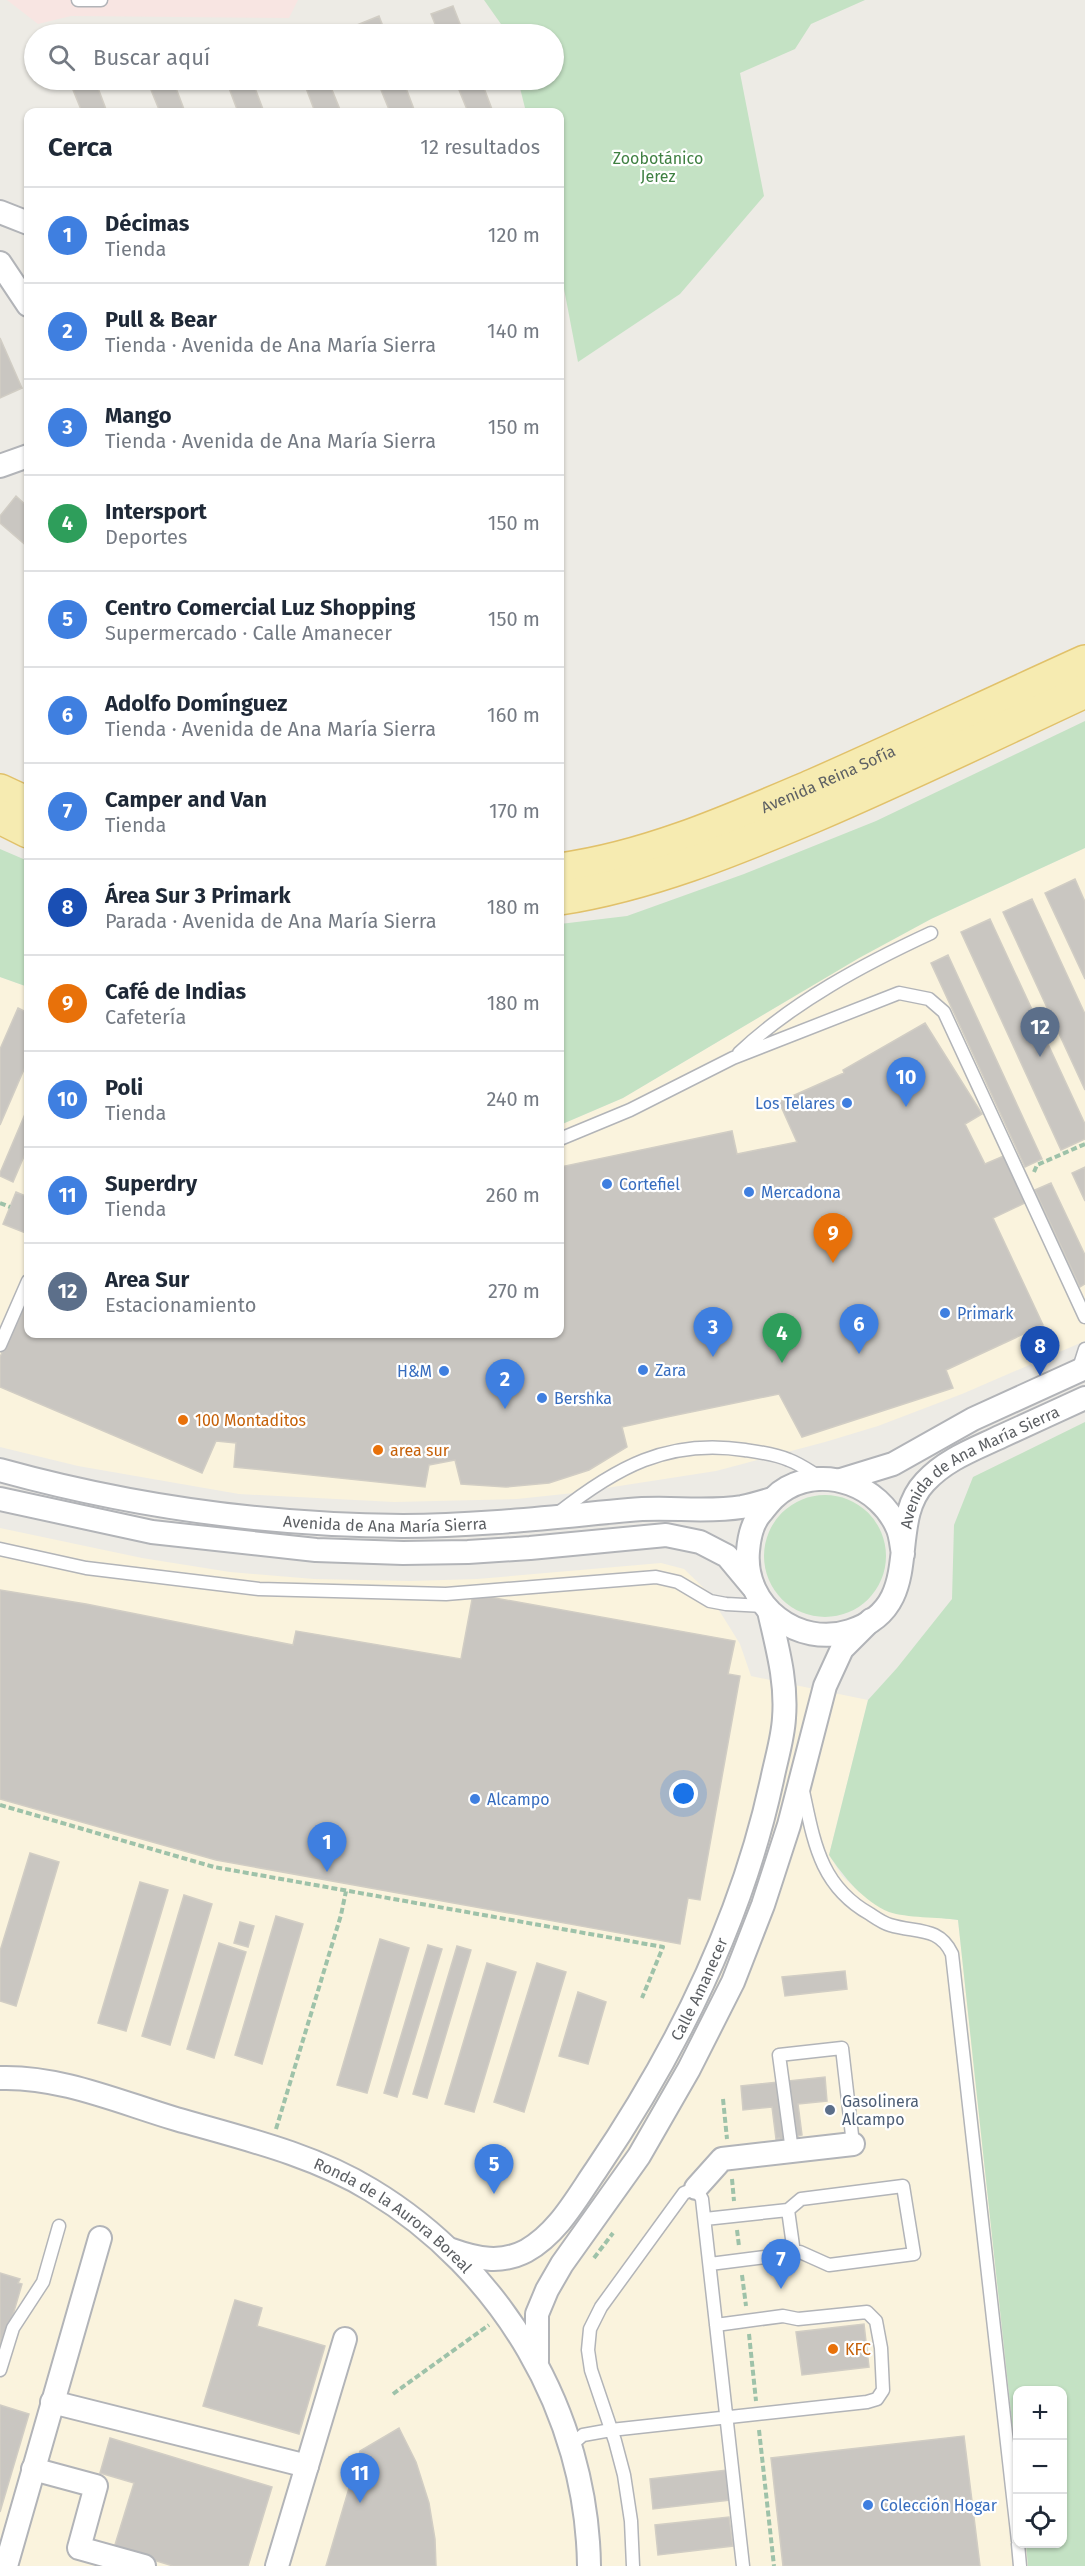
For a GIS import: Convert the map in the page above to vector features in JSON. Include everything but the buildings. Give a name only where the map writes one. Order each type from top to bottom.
[{"type":"main road","name":"Avenida Reina Sofía","points":[[564,870],[585,867],[655,848],[725,824],[1085,662]]},
{"type":"main road","name":"Avenida Reina Sofía","points":[[564,897],[666,873],[735,849],[858,796],[1085,691]]},
{"type":"main road","points":[[0,790],[24,802]]},
{"type":"main road","points":[[0,818],[24,829]]},
{"type":"street","points":[[0,263],[24,299]]},
{"type":"street","points":[[0,466],[24,457]]},
{"type":"street","name":"Avenida de Ana María Sierra","points":[[752,1586],[747,1563],[749,1539],[757,1517],[772,1499],[787,1488],[804,1481],[832,1479],[893,1464],[957,1428],[1081,1370]]},
{"type":"street","name":"Avenida de Ana María Sierra","points":[[0,1499],[152,1532],[316,1550],[403,1553],[468,1552],[666,1535],[700,1542],[728,1556],[766,1608],[786,1625],[807,1633],[830,1635],[852,1630],[871,1620],[885,1607],[896,1591],[902,1573],[909,1506],[924,1483],[948,1462],[1085,1398]]},
{"type":"street","name":"Avenida de Ana María Sierra","points":[[0,1470],[98,1494],[156,1505],[314,1523],[402,1526],[551,1519],[665,1507],[716,1509],[742,1507],[772,1499]]},
{"type":"street","name":"Avenida de Ana María Sierra","points":[[832,1479],[864,1489],[884,1506],[897,1528],[903,1554]]},
{"type":"street","name":"Calle Amanecer","points":[[450,2250],[479,2259],[503,2259],[525,2251],[546,2238],[562,2220],[618,2137],[667,2055],[708,1972],[764,1817],[784,1720],[785,1683],[766,1608]]},
{"type":"street","name":"Calle Amanecer","points":[[537,2363],[537,2314],[547,2290],[562,2264],[639,2156],[690,2069],[733,1983],[763,1905],[789,1825],[825,1686],[842,1649],[871,1620]]},
{"type":"street","name":"Ronda de la Aurora Boreal","points":[[0,2078],[21,2078],[64,2085],[272,2146],[326,2167],[371,2190],[413,2218],[450,2250],[486,2288],[515,2327],[537,2363],[570,2446],[582,2491],[589,2542],[589,2566]]},
{"type":"street","points":[[696,2188],[722,2159],[854,2145]]},
{"type":"street","points":[[6,2566],[100,2238]]},
{"type":"street","points":[[277,2566],[345,2339]]},
{"type":"street","points":[[52,2402],[307,2466]]},
{"type":"street","points":[[33,2469],[96,2486],[76,2557],[144,2566]]},
{"type":"lane","points":[[78,0],[101,0]]},
{"type":"lane","points":[[734,1058],[766,1027],[862,969],[932,933]]},
{"type":"lane","points":[[564,1137],[630,1110],[734,1058],[899,993],[929,999],[945,1012],[1085,1317]]},
{"type":"lane","points":[[0,1345],[24,1290]]},
{"type":"lane","points":[[1081,1370],[1085,1349]]},
{"type":"lane","points":[[551,1519],[597,1484],[627,1466],[672,1451],[711,1446],[764,1453],[789,1460],[832,1479]]},
{"type":"lane","points":[[0,1550],[86,1568],[259,1589],[446,1594],[656,1577],[678,1582],[710,1601],[766,1608]]},
{"type":"lane","points":[[800,1779],[813,1840],[821,1863],[836,1886],[854,1905],[888,1925],[936,1935],[947,1943],[952,1954],[1013,2497]]},
{"type":"lane","points":[[792,2151],[779,2055],[842,2048],[854,2145]]},
{"type":"lane","points":[[705,2219],[788,2210],[801,2199],[903,2186],[914,2254],[829,2265],[800,2252],[710,2264]]},
{"type":"lane","points":[[633,2566],[624,2475],[591,2370],[588,2350],[590,2329],[601,2307],[684,2193],[696,2188],[702,2199],[705,2219],[743,2566]]},
{"type":"lane","points":[[788,2210],[794,2253]]},
{"type":"lane","points":[[0,2370],[13,2328],[43,2282],[59,2226]]},
{"type":"lane","points":[[570,2446],[583,2435],[726,2416],[827,2408],[877,2399],[883,2390],[881,2348],[876,2321],[867,2312],[798,2319],[783,2316],[716,2325]]},
{"type":"lane","points":[[1018,2548],[1020,2566]]},
{"type":"path","points":[[1023,1179],[1033,1175],[1037,1166],[1085,1144]]},
{"type":"path","points":[[0,1203],[10,1207]]},
{"type":"path","points":[[0,1805],[214,1867],[663,1947],[642,1998]]},
{"type":"path","points":[[272,2146],[341,1915],[346,1891]]},
{"type":"path","points":[[393,2394],[493,2323]]},
{"type":"shaded area","points":[[7,0],[298,0],[289,18],[71,16],[38,24]]},
{"type":"shaded area","points":[[1085,848],[1085,1341],[962,1394],[878,1426],[825,1442],[716,1471],[574,1493],[517,1499],[394,1502],[239,1494],[78,1466],[0,1447],[0,977],[24,986],[24,1338],[564,1338],[564,1123],[623,1098],[859,958],[931,919]]},
{"type":"shaded area","points":[[0,1528],[142,1558],[230,1572],[314,1579],[410,1581],[477,1579],[661,1563],[684,1569],[707,1591],[740,1644],[751,1676],[868,1700],[829,1855],[842,1876],[859,1892],[889,1912],[958,1920],[1013,2431],[1013,2548],[1026,2548],[1028,2566],[0,2566]]},
{"type":"green space","name":"Zoobotánico Jerez","points":[[484,0],[865,0],[811,24],[795,49],[740,73],[764,196],[680,294],[578,362],[564,289],[564,108],[525,108],[520,90],[564,90],[564,24],[501,24]]},
{"type":"green space","points":[[1085,721],[1085,848],[931,919],[859,958],[623,1098],[564,1123],[564,924],[627,916],[744,874],[876,821]]},
{"type":"green space","points":[[0,849],[24,859],[24,986],[0,977]]},
{"type":"green space","points":[[1085,1422],[1085,2566],[1028,2566],[1026,2548],[1067,2548],[1067,2386],[1013,2386],[1013,2431],[958,1920],[904,1915],[880,1908],[855,1888],[829,1855],[868,1700],[897,1668],[952,1599],[954,1525],[973,1477]]},
{"type":"green space","points":[[825,1495],[848,1500],[868,1513],[881,1533],[886,1556],[881,1579],[868,1599],[848,1612],[825,1617],[802,1612],[782,1599],[769,1579],[764,1556],[769,1533],[782,1513],[802,1500]]},
{"type":"place","name":"Area Sur","points":[[1040,1057]]},
{"type":"place","name":"Los Telares","points":[[847,1103]]},
{"type":"place","name":"Poli","points":[[906,1107]]},
{"type":"place","name":"Cortefiel","points":[[607,1184]]},
{"type":"place","name":"Mercadona","points":[[749,1192]]},
{"type":"place","name":"Café de Indias","points":[[833,1263]]},
{"type":"place","name":"Primark","points":[[945,1313]]},
{"type":"place","name":"Adolfo Domínguez","points":[[859,1354]]},
{"type":"place","name":"Mango","points":[[713,1357]]},
{"type":"place","name":"Intersport","points":[[782,1363]]},
{"type":"place","name":"Zara","points":[[643,1370]]},
{"type":"place","name":"H&M","points":[[444,1371]]},
{"type":"place","name":"Área Sur 3 Primark","points":[[1040,1376]]},
{"type":"place","name":"Bershka","points":[[542,1398]]},
{"type":"place","name":"Pull & Bear","points":[[505,1409]]},
{"type":"place","name":"100 Montaditos","points":[[183,1420]]},
{"type":"place","name":"area sur","points":[[378,1450]]},
{"type":"place","name":"Alcampo","points":[[475,1799]]},
{"type":"place","name":"Décimas","points":[[327,1872]]},
{"type":"place","name":"Gasolinera Alcampo","points":[[830,2110]]},
{"type":"place","name":"Centro Comercial Luz Shopping","points":[[494,2194]]},
{"type":"place","name":"Camper and Van","points":[[781,2289]]},
{"type":"place","name":"KFC","points":[[833,2349]]},
{"type":"place","name":"Superdry","points":[[360,2503]]},
{"type":"place","name":"Colección Hogar","points":[[868,2505]]}]
